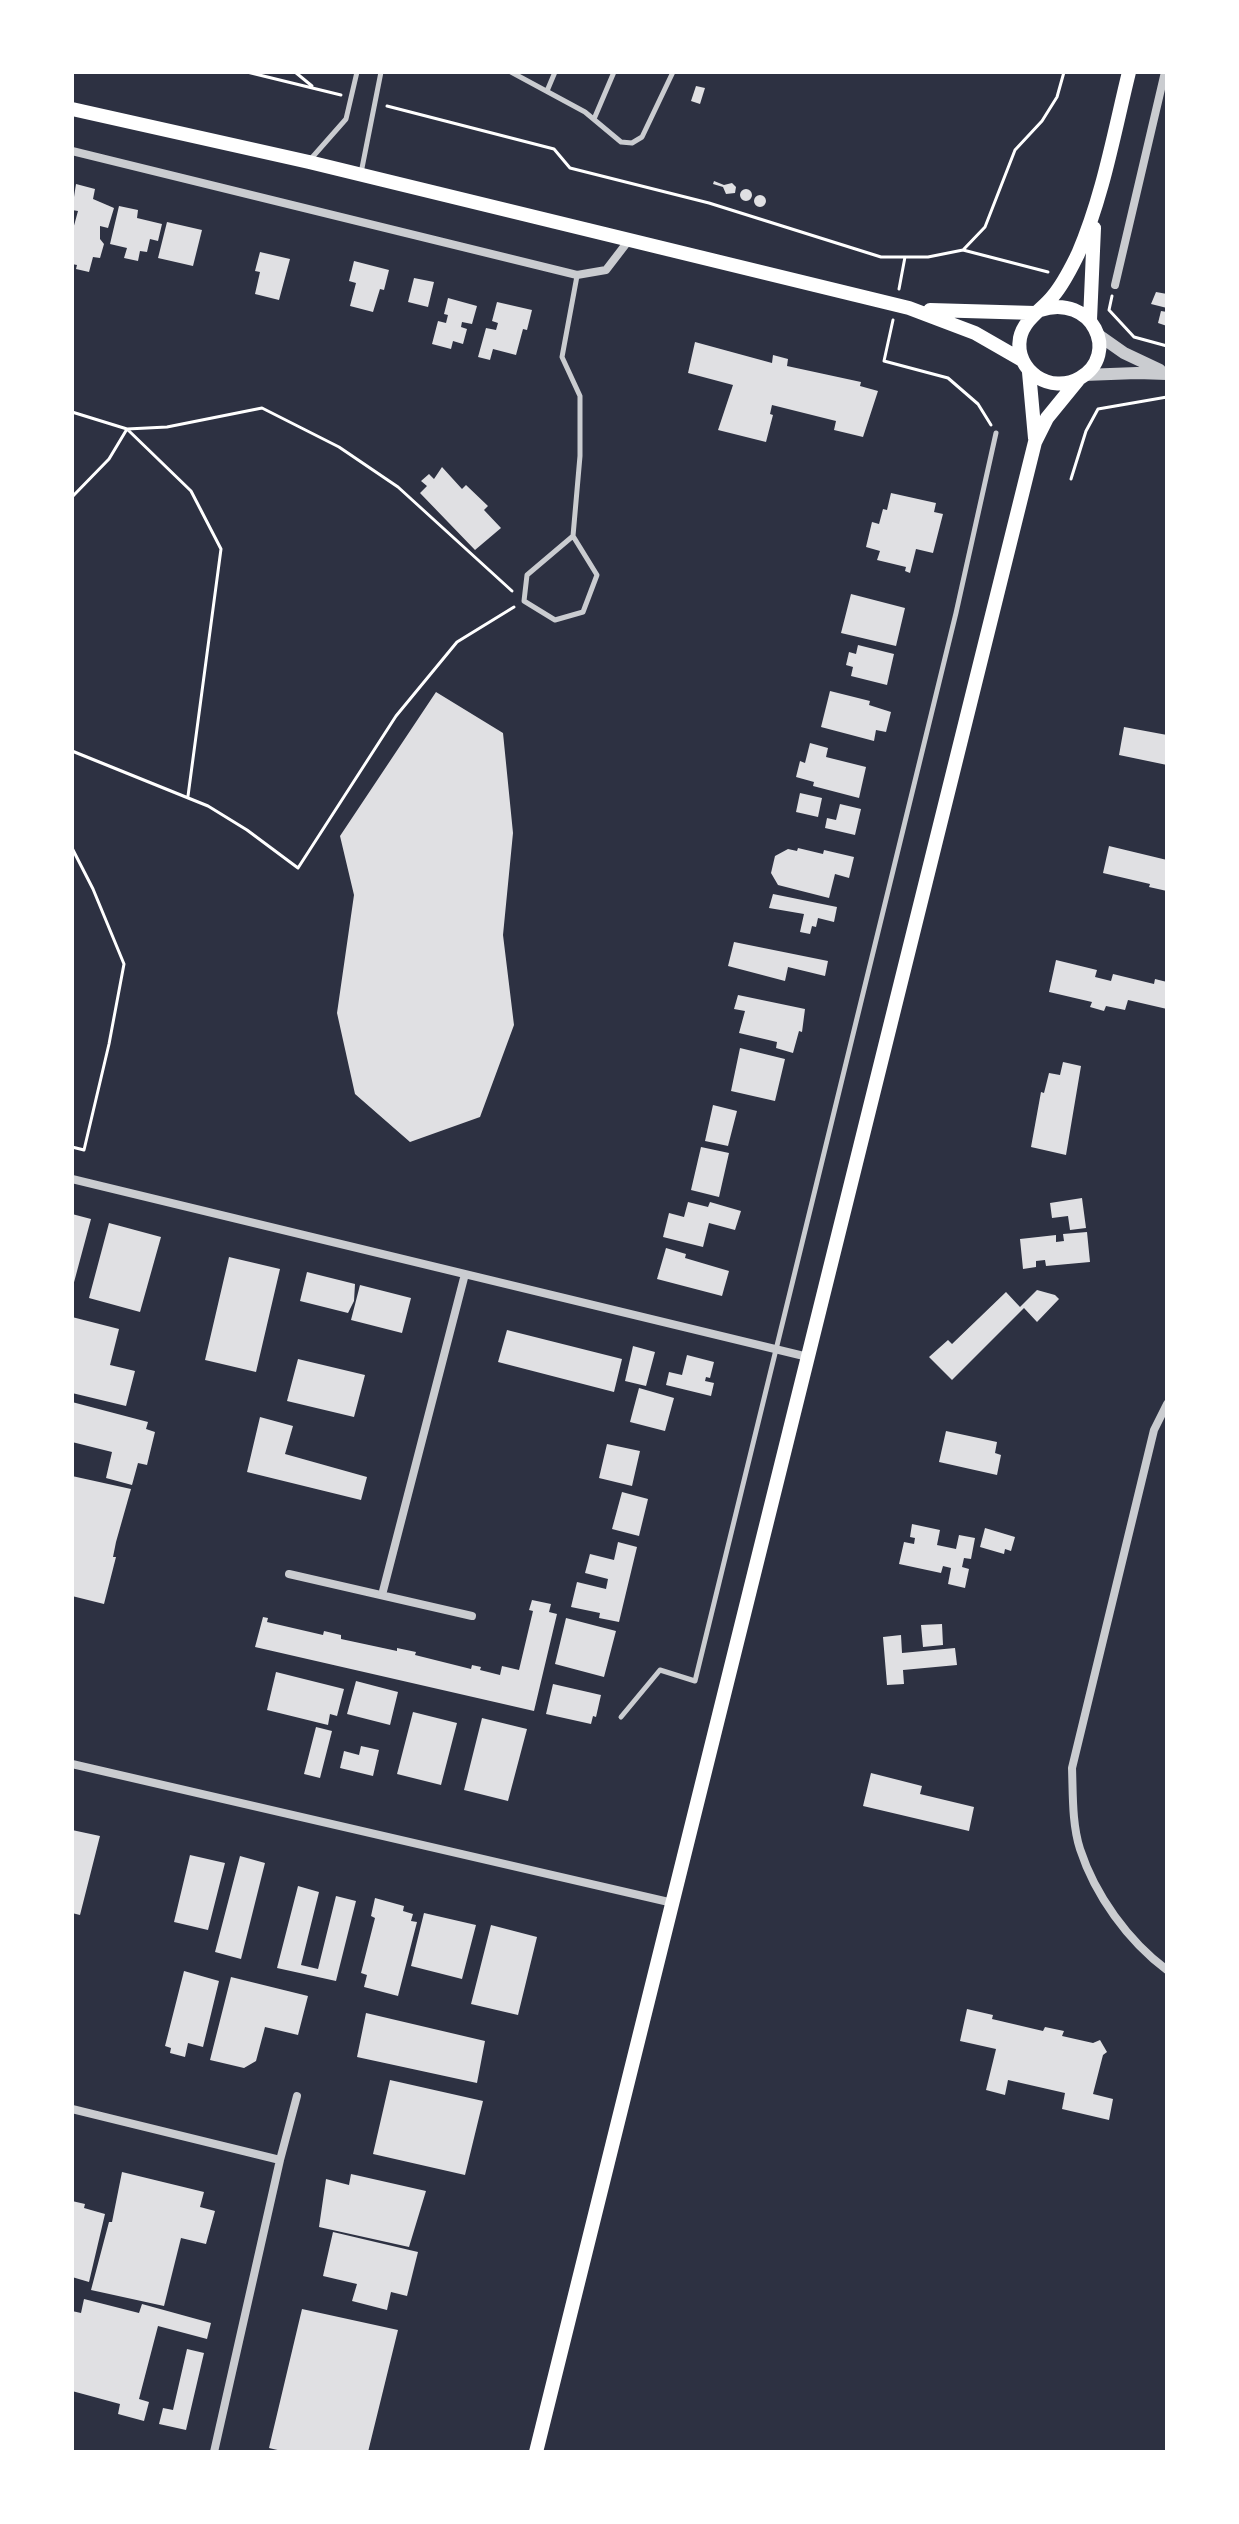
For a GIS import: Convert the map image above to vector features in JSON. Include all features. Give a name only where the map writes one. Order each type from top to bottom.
[{"type":"main road","points":[[1035,442],[1026,366],[1019,347],[1021,335],[1067,277],[1095,212],[1129,72]]},
{"type":"main road","points":[[72,109],[360,174],[902,307],[975,333],[1026,366],[1040,380],[1066,384],[1081,378]]},
{"type":"main road","points":[[1090,320],[1095,212]]},
{"type":"main road","points":[[536,2452],[1035,442],[1047,418],[1097,357],[1097,334],[1090,320],[1080,311],[1067,306],[1053,306],[1037,312],[902,307]]},
{"type":"street","points":[[1115,285],[1165,76]]},
{"type":"street","points":[[72,151],[577,275],[606,270],[630,240]]},
{"type":"street","points":[[1097,334],[1124,353],[1167,373]]},
{"type":"street","points":[[1081,378],[1167,373]]},
{"type":"street","points":[[72,1179],[808,1357]]},
{"type":"street","points":[[382,1595],[465,1274]]},
{"type":"street","points":[[1167,1404],[1154,1430],[1072,1768],[1074,1816],[1080,1849],[1100,1895],[1128,1933],[1167,1970]]},
{"type":"street","points":[[289,1574],[472,1616]]},
{"type":"street","points":[[72,1764],[673,1903]]},
{"type":"street","points":[[214,2452],[297,2096]]},
{"type":"street","points":[[72,2109],[280,2160]]},
{"type":"lane","points":[[309,162],[346,119],[357,72]]},
{"type":"lane","points":[[360,174],[381,72]]},
{"type":"lane","points":[[511,72],[520,74],[594,119],[621,142],[632,143],[642,137],[673,72]]},
{"type":"lane","points":[[547,91],[555,72]]},
{"type":"lane","points":[[594,119],[614,72]]},
{"type":"lane","points":[[573,536],[527,575],[524,601],[555,620],[583,612],[597,575],[573,536],[580,456],[580,396],[562,357],[577,275]]},
{"type":"lane","points":[[621,1717],[660,1670],[695,1681],[956,613],[996,433]]},
{"type":"path","points":[[247,72],[352,98]]},
{"type":"path","points":[[295,72],[315,89]]},
{"type":"path","points":[[963,250],[985,227],[1015,150],[1042,121],[1057,97],[1064,72]]},
{"type":"path","points":[[374,103],[554,149],[570,168],[709,203],[881,257],[928,257],[963,250],[1067,277]]},
{"type":"path","points":[[905,257],[902,307],[884,361],[948,378],[978,404],[996,433]]},
{"type":"path","points":[[1115,285],[1109,310],[1134,337],[1167,346]]},
{"type":"path","points":[[1071,479],[1086,431],[1098,409],[1167,397]]},
{"type":"path","points":[[72,412],[127,429],[167,427],[262,408],[339,447],[398,487],[524,601],[457,642],[396,716],[298,868],[208,806],[72,751]]},
{"type":"path","points":[[72,497],[109,459],[127,429]]},
{"type":"path","points":[[127,429],[191,491],[221,549],[188,798]]},
{"type":"path","points":[[72,848],[124,964],[84,1150],[72,1147]]},
{"type":"building","points":[[696,86],[705,88],[700,104],[691,101]]},
{"type":"building","points":[[714,181],[724,185],[732,183],[736,187],[735,193],[726,194],[723,187],[713,184]]},
{"type":"building","points":[[76,184],[95,189],[93,199],[114,208],[108,228],[100,226],[100,239],[104,244],[100,258],[93,257],[89,272],[76,269],[77,265],[72,264],[72,233],[78,211],[72,210]]},
{"type":"building","points":[[741,190],[751,190],[751,200],[741,200]]},
{"type":"building","points":[[755,196],[765,196],[765,206],[755,206]]},
{"type":"building","points":[[119,206],[138,210],[137,218],[162,224],[158,241],[150,239],[147,252],[140,251],[138,261],[124,258],[127,248],[110,244]]},
{"type":"building","points":[[167,222],[202,230],[193,266],[158,258]]},
{"type":"building","points":[[260,252],[290,259],[279,300],[255,294],[260,272],[255,271]]},
{"type":"building","points":[[354,261],[389,270],[384,290],[380,289],[373,312],[350,306],[356,283],[349,281]]},
{"type":"building","points":[[414,278],[434,282],[428,307],[408,302]]},
{"type":"building","points":[[1156,292],[1167,294],[1167,308],[1151,304]]},
{"type":"building","points":[[448,298],[477,306],[472,324],[462,322],[461,327],[467,329],[463,344],[453,341],[451,349],[432,344],[438,321],[446,323],[448,315],[444,314]]},
{"type":"building","points":[[497,302],[532,310],[516,355],[493,349],[490,360],[478,357],[486,328],[496,330],[498,323],[492,321]]},
{"type":"building","points":[[1161,311],[1167,312],[1167,326],[1158,323]]},
{"type":"building","points":[[695,342],[772,363],[773,355],[788,359],[787,366],[861,382],[860,386],[878,391],[863,437],[834,430],[836,421],[772,405],[770,414],[773,415],[766,442],[718,430],[733,385],[688,373]]},
{"type":"building","points":[[442,467],[462,489],[466,485],[488,506],[484,510],[501,528],[475,550],[420,493],[427,486],[421,481],[429,474],[434,479]]},
{"type":"building","points":[[891,493],[936,503],[934,512],[943,514],[933,553],[916,549],[910,573],[905,571],[906,567],[877,560],[880,551],[866,547],[872,522],[879,524],[883,509],[887,510]]},
{"type":"building","points":[[851,594],[905,608],[896,646],[841,633]]},
{"type":"building","points":[[858,645],[894,654],[887,685],[851,676],[853,667],[846,665],[849,652],[856,654]]},
{"type":"building","points":[[830,691],[870,701],[869,705],[891,712],[886,732],[876,730],[874,741],[821,727]]},
{"type":"building","points":[[436,692],[503,733],[513,833],[503,935],[514,1025],[480,1117],[410,1142],[355,1094],[337,1013],[354,895],[340,836]]},
{"type":"building","points":[[1124,727],[1167,735],[1167,765],[1119,755]]},
{"type":"building","points":[[810,743],[828,748],[826,757],[866,767],[859,798],[813,786],[814,782],[796,777],[800,761],[805,763]]},
{"type":"building","points":[[800,793],[822,798],[818,817],[796,812]]},
{"type":"building","points":[[840,804],[861,809],[855,835],[825,828],[827,818],[836,820]]},
{"type":"building","points":[[1109,846],[1167,860],[1167,891],[1103,873]]},
{"type":"building","points":[[798,848],[854,857],[849,878],[835,874],[829,898],[778,885],[771,873],[775,856],[788,849],[797,851]]},
{"type":"building","points":[[773,894],[837,907],[834,922],[818,918],[810,934],[800,932],[804,914],[769,908]]},
{"type":"building","points":[[734,942],[828,961],[825,976],[788,967],[785,981],[728,966]]},
{"type":"building","points":[[1056,960],[1097,970],[1095,977],[1111,981],[1113,974],[1154,984],[1155,979],[1167,982],[1167,1009],[1128,1000],[1125,1010],[1106,1006],[1104,1011],[1090,1007],[1092,1002],[1049,992]]},
{"type":"building","points":[[738,995],[805,1009],[802,1032],[799,1031],[793,1053],[776,1048],[777,1042],[739,1033],[745,1011],[734,1009]]},
{"type":"building","points":[[740,1048],[785,1059],[775,1101],[731,1091]]},
{"type":"building","points":[[1063,1062],[1081,1066],[1066,1155],[1031,1147],[1041,1092],[1044,1093],[1049,1073],[1060,1075]]},
{"type":"building","points":[[713,1105],[737,1111],[728,1146],[705,1141]]},
{"type":"building","points":[[701,1147],[729,1153],[719,1197],[691,1190]]},
{"type":"building","points":[[1082,1198],[1086,1228],[1070,1230],[1068,1216],[1052,1218],[1050,1203]]},
{"type":"building","points":[[688,1202],[708,1207],[710,1202],[741,1211],[735,1230],[709,1223],[703,1247],[663,1237],[669,1213],[684,1217]]},
{"type":"building","points":[[72,1214],[91,1219],[73,1286],[72,1286]]},
{"type":"building","points":[[109,1223],[161,1237],[140,1312],[89,1298]]},
{"type":"building","points":[[1087,1232],[1090,1262],[1046,1266],[1045,1260],[1036,1261],[1036,1267],[1023,1269],[1020,1239],[1056,1235],[1056,1242],[1064,1241],[1063,1234]]},
{"type":"building","points":[[666,1248],[686,1254],[685,1258],[729,1271],[722,1296],[657,1279]]},
{"type":"building","points":[[229,1257],[280,1269],[256,1372],[205,1360]]},
{"type":"building","points":[[307,1272],[355,1284],[354,1301],[348,1313],[300,1301]]},
{"type":"building","points":[[360,1285],[411,1298],[402,1333],[351,1320]]},
{"type":"building","points":[[1037,1290],[1059,1299],[1037,1322],[1024,1308],[952,1380],[929,1357],[948,1340],[952,1344],[1006,1292],[1020,1307]]},
{"type":"building","points":[[72,1317],[119,1329],[110,1365],[135,1371],[126,1406],[72,1393]]},
{"type":"building","points":[[507,1330],[622,1359],[614,1392],[498,1362]]},
{"type":"building","points":[[633,1346],[655,1352],[646,1386],[625,1381]]},
{"type":"building","points":[[687,1355],[714,1362],[710,1378],[706,1377],[705,1381],[714,1383],[711,1396],[666,1385],[669,1372],[682,1375]]},
{"type":"building","points":[[298,1359],[365,1375],[354,1417],[287,1401]]},
{"type":"building","points":[[639,1388],[674,1398],[665,1431],[630,1422]]},
{"type":"building","points":[[72,1402],[148,1422],[146,1429],[155,1432],[147,1465],[138,1463],[132,1485],[106,1478],[112,1452],[72,1442]]},
{"type":"building","points":[[260,1417],[293,1426],[285,1454],[367,1477],[361,1500],[247,1472]]},
{"type":"building","points":[[946,1431],[997,1442],[995,1453],[1001,1455],[997,1475],[939,1462]]},
{"type":"building","points":[[607,1444],[640,1451],[632,1486],[599,1478]]},
{"type":"building","points":[[72,1476],[131,1489],[116,1542],[113,1557],[116,1557],[104,1604],[72,1596]]},
{"type":"building","points":[[622,1492],[648,1499],[639,1536],[612,1529]]},
{"type":"building","points":[[912,1524],[940,1530],[937,1545],[956,1549],[959,1535],[975,1538],[971,1559],[964,1558],[962,1567],[969,1569],[965,1588],[948,1584],[951,1568],[943,1566],[941,1573],[899,1564],[904,1542],[914,1544],[915,1538],[910,1537]]},
{"type":"building","points":[[985,1528],[1015,1537],[1011,1551],[1005,1549],[1004,1554],[980,1547]]},
{"type":"building","points":[[618,1542],[637,1547],[619,1622],[599,1618],[600,1613],[571,1607],[577,1582],[606,1589],[608,1579],[585,1573],[590,1554],[614,1560]]},
{"type":"building","points":[[532,1600],[551,1604],[549,1612],[557,1614],[534,1711],[255,1647],[263,1617],[268,1618],[267,1622],[323,1635],[324,1631],[341,1635],[341,1639],[416,1652],[415,1655],[471,1669],[472,1665],[481,1667],[480,1670],[500,1675],[502,1666],[519,1670],[533,1611],[529,1610]]},
{"type":"building","points":[[566,1618],[616,1631],[604,1677],[555,1664]]},
{"type":"building","points":[[942,1624],[943,1645],[923,1647],[921,1625]]},
{"type":"building","points":[[901,1635],[902,1653],[955,1648],[957,1665],[903,1670],[904,1684],[887,1685],[883,1637]]},
{"type":"building","points":[[276,1672],[344,1689],[337,1716],[330,1714],[328,1725],[267,1710]]},
{"type":"building","points":[[356,1681],[398,1692],[390,1725],[347,1714]]},
{"type":"building","points":[[553,1684],[601,1695],[596,1717],[593,1716],[591,1724],[546,1714]]},
{"type":"building","points":[[413,1712],[457,1723],[441,1785],[397,1774]]},
{"type":"building","points":[[482,1718],[527,1729],[508,1801],[464,1790]]},
{"type":"building","points":[[316,1727],[332,1731],[320,1778],[304,1774]]},
{"type":"building","points":[[361,1746],[379,1750],[373,1776],[340,1768],[344,1751],[359,1755]]},
{"type":"building","points":[[871,1773],[922,1786],[920,1794],[974,1807],[969,1831],[863,1806]]},
{"type":"building","points":[[72,1830],[100,1836],[80,1915],[72,1913]]},
{"type":"building","points":[[190,1855],[225,1863],[208,1930],[174,1922]]},
{"type":"building","points":[[240,1856],[265,1863],[241,1959],[215,1952]]},
{"type":"building","points":[[298,1886],[319,1892],[301,1965],[318,1969],[336,1896],[356,1901],[336,1981],[277,1968]]},
{"type":"building","points":[[375,1898],[404,1906],[403,1911],[413,1914],[411,1921],[417,1922],[398,1996],[364,1987],[367,1975],[361,1973],[375,1918],[371,1916]]},
{"type":"building","points":[[424,1913],[476,1925],[462,1979],[411,1966]]},
{"type":"building","points":[[491,1925],[537,1937],[518,2015],[471,2004]]},
{"type":"building","points":[[184,1971],[219,1981],[203,2047],[188,2043],[185,2057],[170,2053],[171,2048],[165,2046]]},
{"type":"building","points":[[231,1977],[308,1996],[298,2035],[265,2027],[256,2061],[244,2068],[210,2060]]},
{"type":"building","points":[[967,2009],[993,2015],[992,2019],[1043,2031],[1045,2027],[1064,2031],[1062,2036],[1093,2043],[1100,2040],[1107,2052],[1103,2055],[1093,2094],[1113,2099],[1109,2120],[1062,2109],[1065,2093],[1008,2080],[1005,2095],[986,2090],[996,2049],[960,2041]]},
{"type":"building","points":[[366,2013],[485,2041],[477,2083],[357,2057]]},
{"type":"building","points":[[390,2080],[483,2101],[465,2175],[373,2154]]},
{"type":"building","points":[[122,2172],[204,2192],[200,2207],[215,2211],[206,2244],[181,2238],[164,2306],[91,2290],[109,2222],[112,2222]]},
{"type":"building","points":[[351,2174],[426,2191],[409,2247],[319,2227],[326,2179],[349,2185]]},
{"type":"building","points":[[72,2201],[105,2214],[89,2282],[72,2277]]},
{"type":"building","points":[[333,2232],[418,2252],[407,2296],[391,2292],[387,2310],[352,2301],[357,2284],[323,2276]]},
{"type":"building","points":[[84,2299],[139,2313],[142,2304],[211,2323],[207,2339],[158,2326],[139,2399],[149,2402],[144,2421],[118,2414],[120,2404],[72,2391],[72,2311],[81,2313]]},
{"type":"building","points":[[302,2309],[398,2330],[368,2452],[286,2452],[269,2448]]},
{"type":"building","points":[[187,2349],[204,2353],[186,2430],[159,2424],[163,2408],[173,2410]]}]
